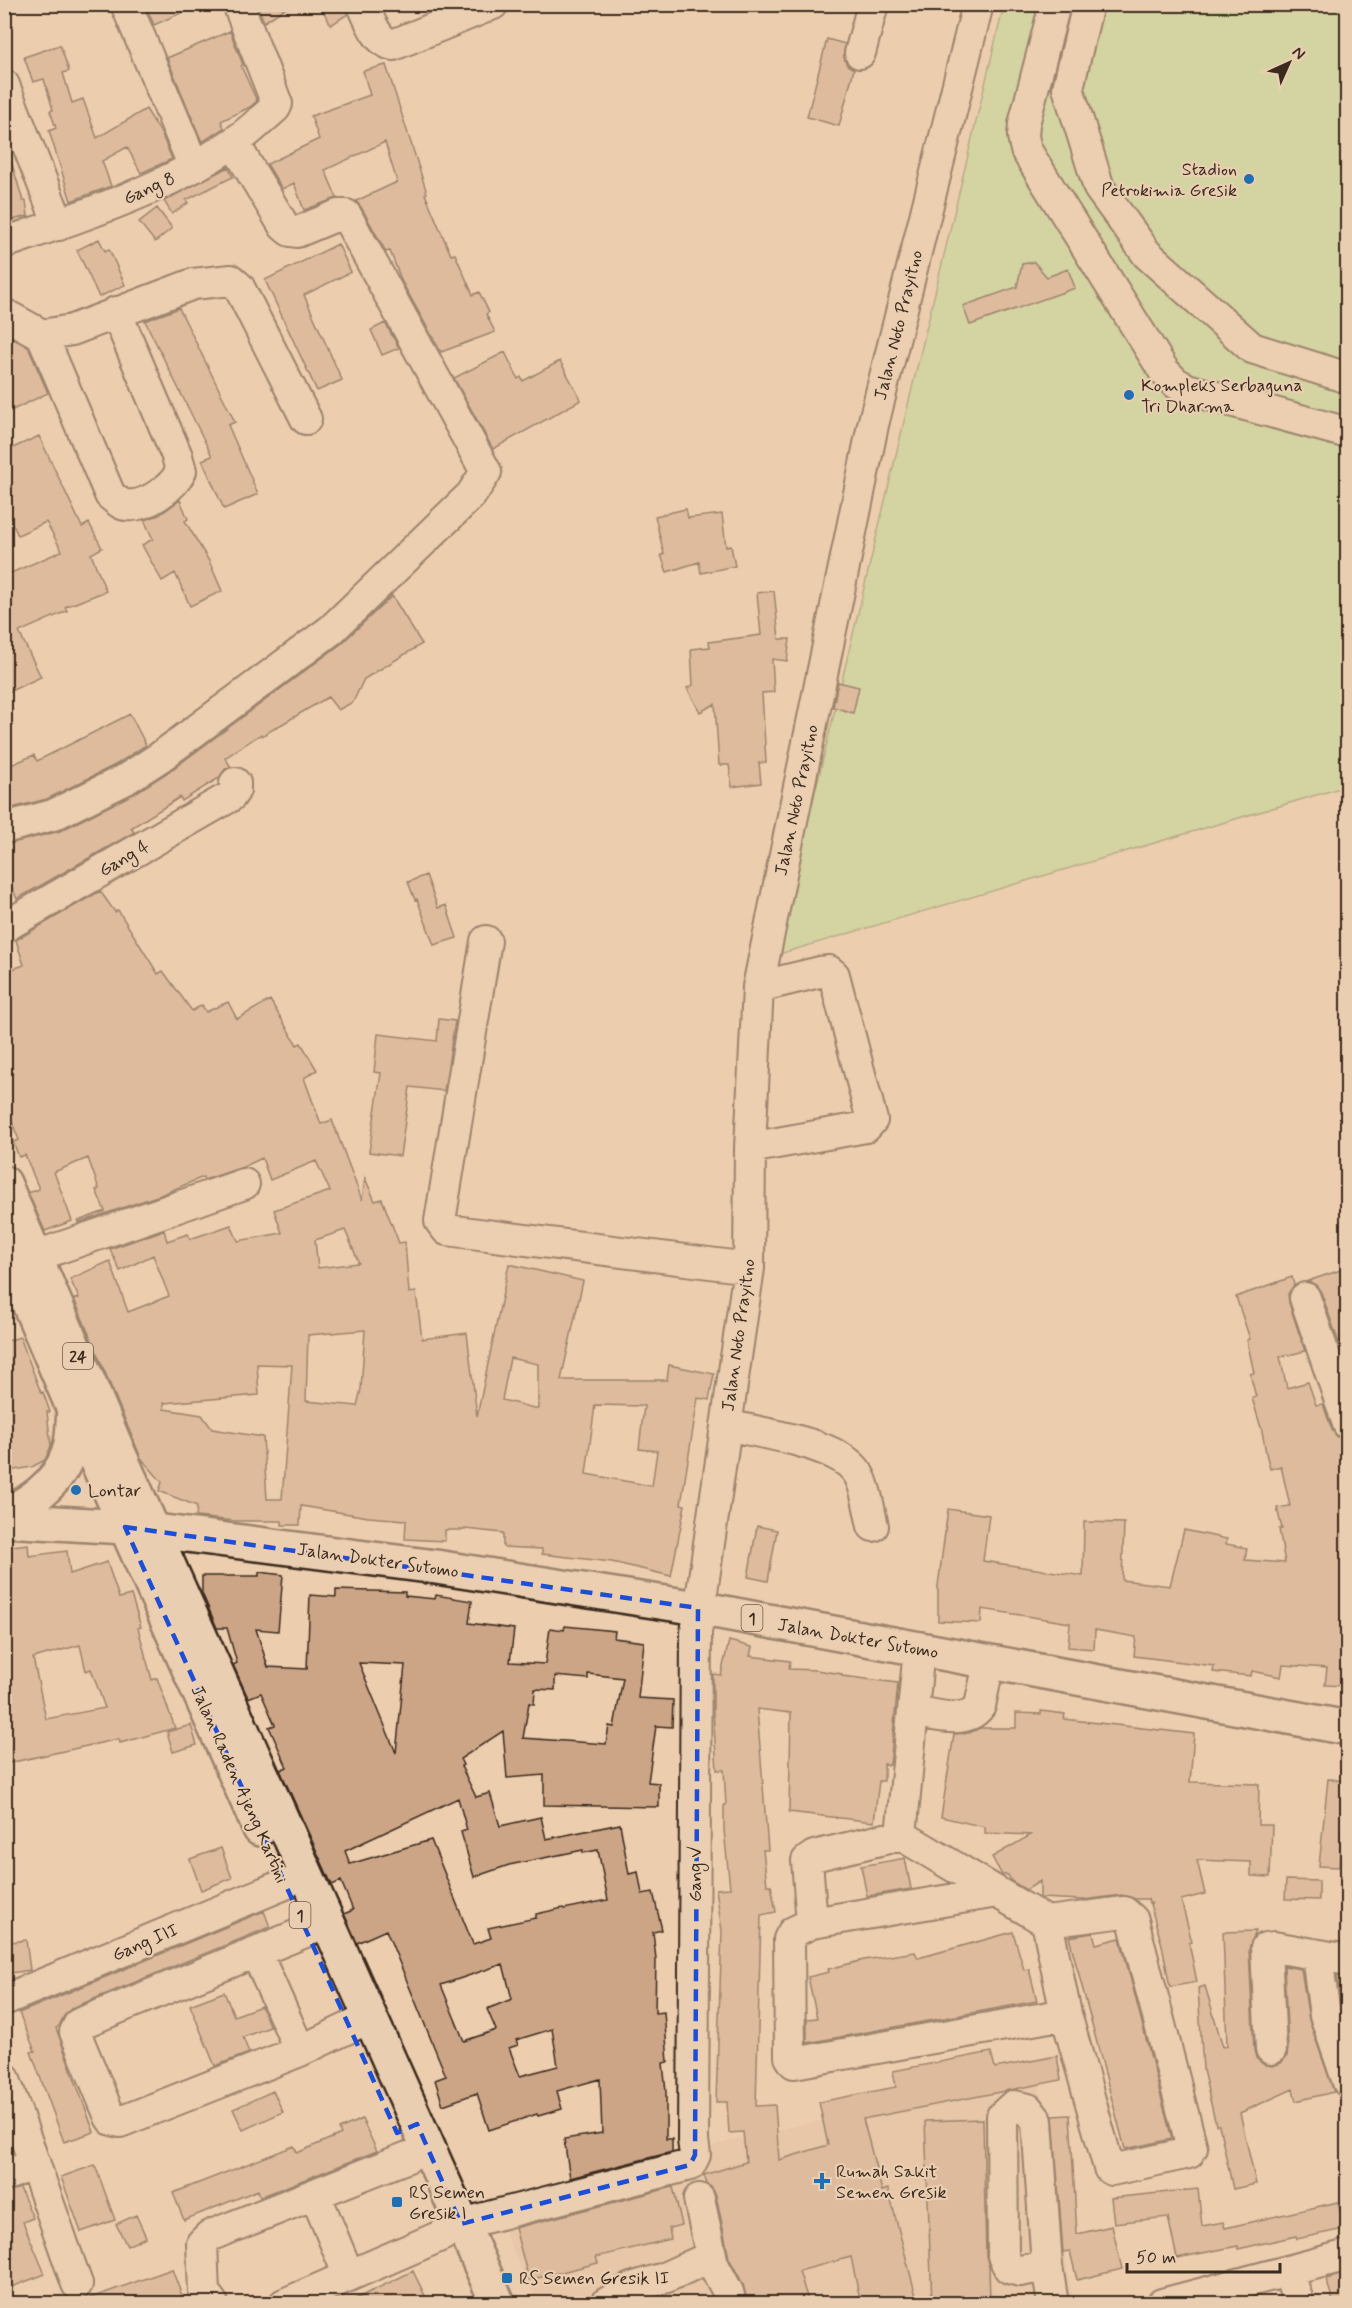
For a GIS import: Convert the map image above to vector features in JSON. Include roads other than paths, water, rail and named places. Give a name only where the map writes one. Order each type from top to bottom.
[{"type":"main road","name":"24","points":[[4,1183],[36,1256],[139,1528]]},
{"type":"main road","name":"24","points":[[4,1245],[74,1410],[139,1528]]},
{"type":"main road","points":[[4,1518],[43,1491],[62,1469],[71,1445],[74,1410]]},
{"type":"main road","name":"Jalan Dokter Sutomo","points":[[4,1518],[139,1528],[436,1567],[698,1608],[1347,1728]]},
{"type":"main road","name":"Jalan Raden Ajeng Kartini","points":[[139,1528],[285,1884],[317,1927]]},
{"type":"main road","name":"Jalan Raden Ajeng Kartini","points":[[139,1528],[317,1927],[407,2138],[452,2229],[498,2304]]},
{"type":"main road","name":"Jalan Raden Ajeng Kartini","points":[[452,2229],[474,2304]]},
{"type":"street","points":[[126,4],[194,167]]},
{"type":"street","name":"Gang 8","points":[[4,243],[59,225],[143,191],[194,167],[234,143],[277,104],[238,4]]},
{"type":"street","points":[[362,4],[380,39],[385,44],[393,45],[493,4]]},
{"type":"street","points":[[860,52],[873,4]]},
{"type":"street","name":"Jalan Noto Prayitno","points":[[698,1608],[749,1268],[750,1148],[758,987],[873,426],[978,4]]},
{"type":"street","points":[[1055,4],[1024,124],[1023,136],[1026,150],[1164,372],[1187,389],[1347,433]]},
{"type":"street","points":[[1088,4],[1068,88],[1099,188],[1147,254],[1252,348],[1347,378]]},
{"type":"street","points":[[4,86],[59,225]]},
{"type":"street","points":[[4,828],[53,815],[126,779],[201,727],[331,630],[471,495],[486,472],[346,214],[338,214],[297,232],[290,231],[284,226],[234,143]]},
{"type":"street","points":[[42,335],[72,330],[193,284],[231,280],[239,287],[306,419]]},
{"type":"street","points":[[4,314],[42,335],[110,495],[125,506],[140,504],[169,488],[181,471],[177,456],[116,312]]},
{"type":"street","name":"Gang 4","points":[[4,927],[231,796],[235,790],[235,783]]},
{"type":"street","points":[[486,941],[440,1221],[444,1228],[749,1268]]},
{"type":"street","points":[[750,1148],[867,1127],[872,1120],[834,975],[830,970],[758,987]]},
{"type":"street","points":[[36,1256],[244,1184]]},
{"type":"street","points":[[1305,1298],[1336,1350],[1347,1424]]},
{"type":"street","points":[[726,1425],[816,1445],[844,1460],[860,1477],[873,1526]]},
{"type":"street","name":"Gang V","points":[[452,2229],[690,2165],[695,2155],[693,2140],[698,1608]]},
{"type":"street","points":[[901,1835],[919,1649]]},
{"type":"street","points":[[913,1711],[958,1718],[970,1716],[981,1706],[989,1662]]},
{"type":"street","points":[[812,1923],[806,1867],[810,1858],[901,1835],[1047,1922],[1124,1912],[1133,1920],[1192,2148],[1189,2153],[1112,2170],[1109,2168],[1066,2014],[1047,1922]]},
{"type":"street","name":"Gang III","points":[[4,2000],[285,1884]]},
{"type":"street","points":[[997,1892],[812,1923],[794,1932],[789,1939],[790,2058],[794,2062],[1066,2014]]},
{"type":"street","points":[[317,1927],[77,2026],[75,2032],[110,2116],[115,2122],[120,2122],[300,2051],[359,2023]]},
{"type":"street","points":[[1271,2049],[1266,1948],[1274,1947],[1347,1960]]},
{"type":"street","points":[[256,1952],[300,2051]]},
{"type":"street","points":[[1317,1956],[1325,2015],[1347,2082]]},
{"type":"street","points":[[4,2077],[77,2284]]},
{"type":"street","points":[[1047,2266],[1020,2271],[1009,2268],[1003,2256],[1002,2116],[1013,2106],[1028,2109],[1037,2121],[1047,2266],[1053,2304]]},
{"type":"street","points":[[213,2304],[204,2292],[202,2243],[209,2236],[315,2194],[407,2138]]},
{"type":"street","points":[[4,2176],[35,2164]]},
{"type":"street","points":[[315,2194],[349,2276]]},
{"type":"street","points":[[699,2199],[713,2264],[728,2292],[731,2304]]},
{"type":"street","points":[[284,2304],[452,2229]]},
{"type":"street","points":[[1162,2304],[1347,2255]]},
{"type":"street","points":[[604,2304],[631,2288],[664,2278],[699,2262],[707,2261],[713,2264]]},
{"type":"street","points":[[1288,2271],[1299,2304]]},
{"type":"place","name":"Stadion Petrokimia Gresik","points":[[1249,179]]},
{"type":"place","name":"Kompleks Serbaguna Tri Dharma","points":[[1129,395]]},
{"type":"place","name":"Lontar","points":[[76,1490]]},
{"type":"place","name":"Rumah Sakit Semen Gresik","points":[[822,2181]]},
{"type":"place","name":"RS Semen Gresik I","points":[[397,2202]]},
{"type":"place","name":"RS Semen Gresik II","points":[[507,2278]]}]
